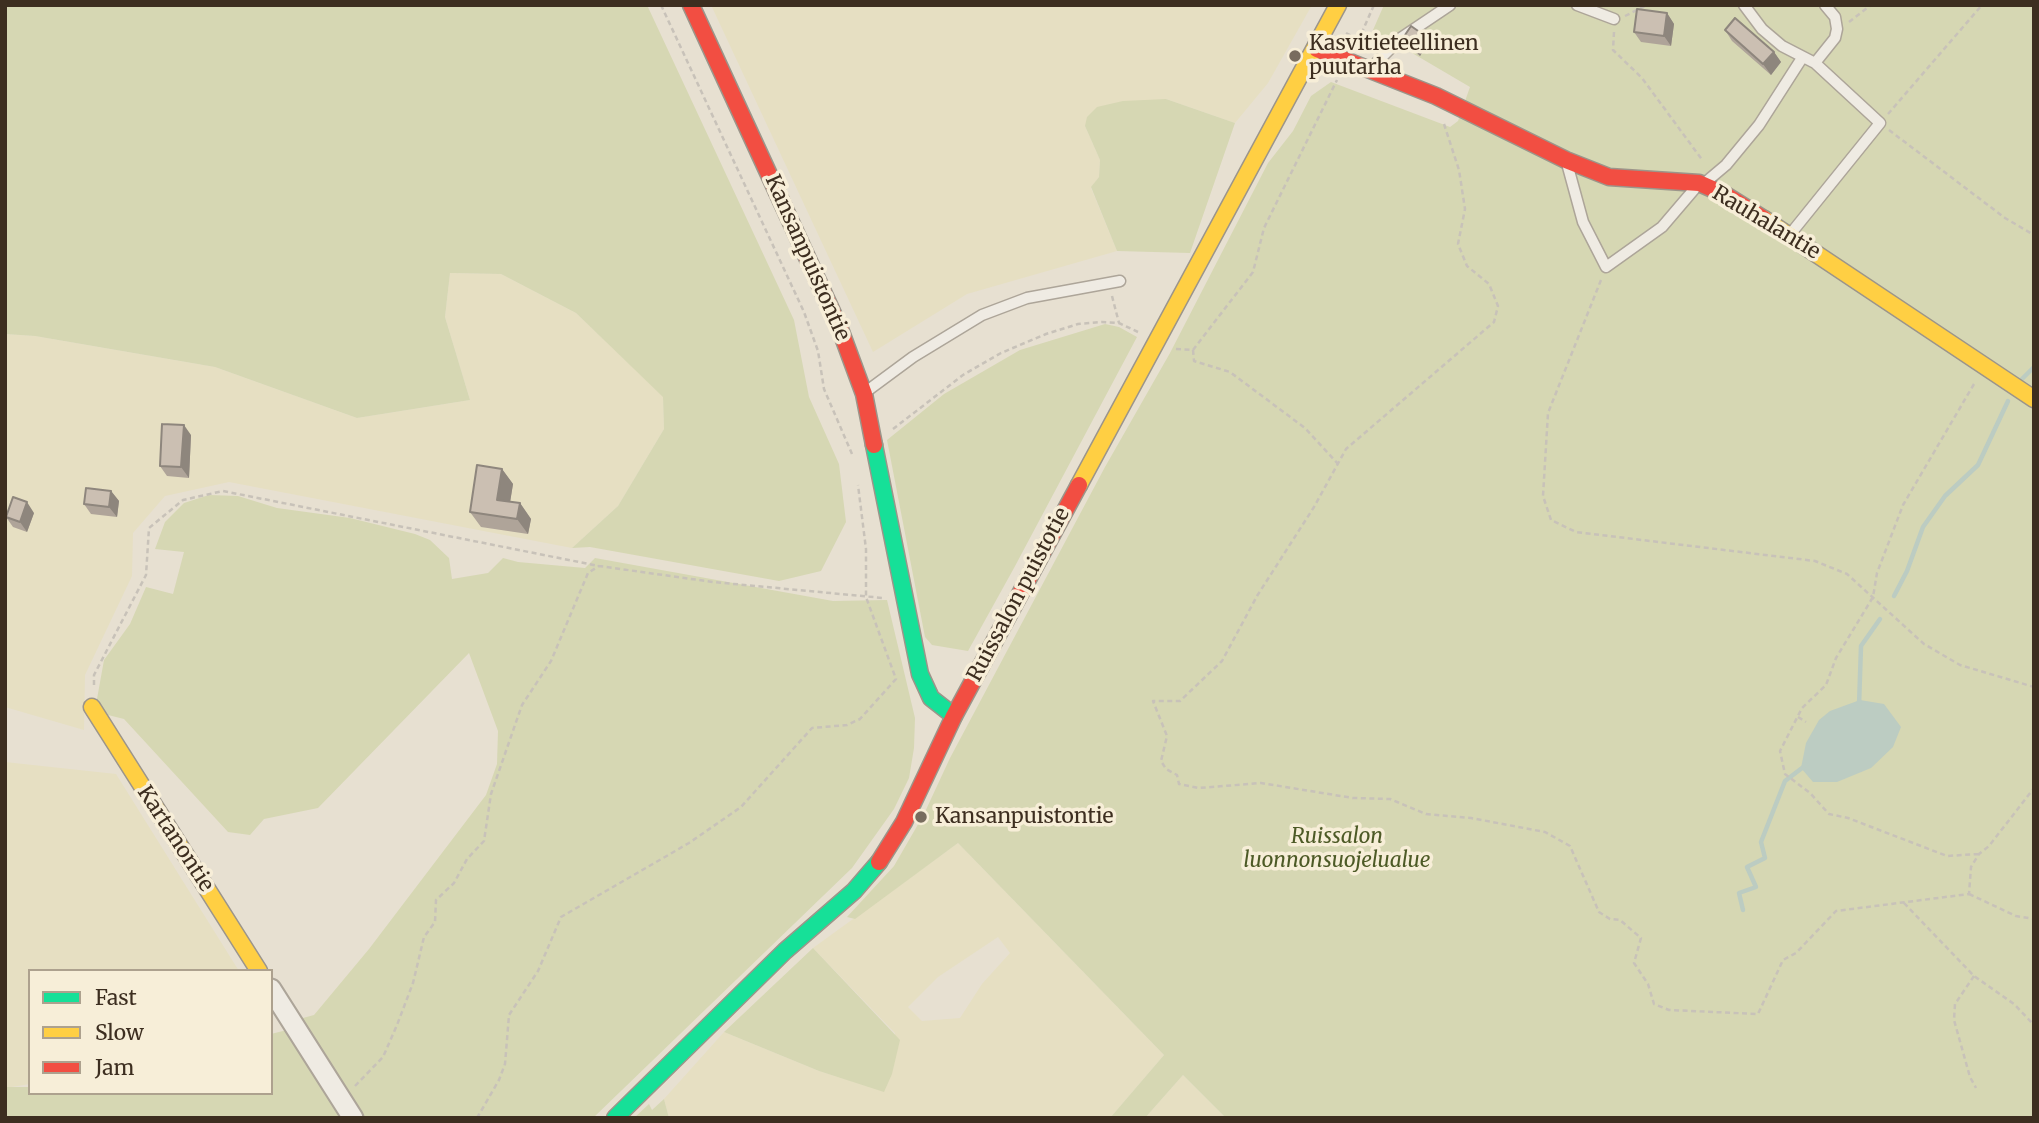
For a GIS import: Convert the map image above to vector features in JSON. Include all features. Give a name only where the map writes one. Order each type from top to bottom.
[{"type":"street","name":"Kansanpuistontie","points":[[691,5],[840,328],[864,394],[903,600],[920,674],[932,698],[954,716]]},
{"type":"street","name":"Ruissalon puistotie","points":[[615,1118],[785,951],[854,891],[882,859],[904,822],[954,716],[1231,198],[1317,49],[1338,5]]},
{"type":"street","name":"Rauhalantie","points":[[1317,49],[1436,96],[1566,160],[1609,177],[1701,184],[1724,194],[1790,235],[2034,400]]},
{"type":"street","name":"Kartanontie","points":[[92,707],[258,969]]},
{"type":"street","points":[[273,992],[353,1118]]},
{"type":"lane","points":[[1370,69],[1401,38],[1450,5]]},
{"type":"lane","points":[[1577,5],[1614,19]]},
{"type":"lane","points":[[1744,5],[1762,29],[1802,58],[1815,63],[1880,123],[1790,235]]},
{"type":"lane","points":[[1815,63],[1835,38],[1838,29],[1835,17],[1825,5]]},
{"type":"lane","points":[[1566,160],[1583,222],[1606,267],[1662,227],[1701,184],[1726,165],[1759,125],[1802,58]]},
{"type":"lane","points":[[864,394],[914,357],[982,315],[1027,298],[1120,281]]},
{"type":"path","points":[[661,5],[804,312],[818,351],[824,389],[855,460]]},
{"type":"path","points":[[1168,346],[1184,352],[1193,349],[1253,272],[1265,228],[1374,5]]},
{"type":"path","points":[[1647,5],[1614,19],[1613,50],[1642,78],[1703,161]]},
{"type":"path","points":[[1838,29],[1871,5]]},
{"type":"path","points":[[1982,5],[1880,123],[2005,218],[2034,235]]},
{"type":"path","points":[[1340,31],[1359,40]]},
{"type":"path","points":[[1436,96],[1459,170],[1465,209],[1458,244],[1467,266],[1489,284],[1498,306],[1494,322],[1346,449],[1257,596],[1222,661],[1180,701],[1153,701],[1167,736],[1161,761],[1166,769],[1177,775],[1179,783],[1199,788],[1261,783],[1353,798],[1390,799],[1426,814],[1471,818],[1545,832],[1570,846],[1599,912],[1610,919],[1620,920],[1641,938],[1634,963],[1648,984],[1654,1004],[1669,1010],[1758,1014],[1783,960],[1796,953],[1836,911],[1969,894],[2016,916],[2034,919]]},
{"type":"path","points":[[1606,267],[1548,413],[1543,496],[1551,520],[1576,532],[1815,561],[1847,575],[1924,644],[1959,665],[2034,687]]},
{"type":"path","points":[[1108,283],[1119,323]]},
{"type":"path","points":[[890,431],[936,393],[1001,353],[1046,334],[1078,324],[1119,323],[1141,334]]},
{"type":"path","points":[[1193,349],[1194,361],[1230,372],[1305,428],[1338,464]]},
{"type":"path","points":[[1979,854],[1947,856],[1848,818],[1829,814],[1810,793],[1785,774],[1780,751],[1802,708],[1826,685],[1836,658],[1873,597],[1877,573],[1903,505],[1984,366]]},
{"type":"path","points":[[477,1118],[505,1064],[509,1015],[538,971],[561,917],[595,895],[690,843],[731,814],[756,794],[812,728],[847,725],[860,719],[897,679],[878,636],[866,597],[866,549],[857,473]]},
{"type":"path","points":[[92,707],[94,675],[146,575],[149,528],[183,500],[223,491],[599,566],[713,582],[903,600]]},
{"type":"path","points":[[340,1098],[383,1057],[413,983],[424,937],[435,922],[436,900],[454,883],[467,859],[484,841],[491,794],[522,705],[551,661],[588,572],[599,566]]},
{"type":"path","points":[[1798,717],[1806,722]]},
{"type":"path","points":[[1969,894],[1971,867],[2034,788]]},
{"type":"path","points":[[1904,903],[1975,976],[2014,1004],[2034,1024]]},
{"type":"path","points":[[1975,976],[1955,1004],[1954,1020],[1970,1077],[1976,1088]]},
{"type":"shaded area","points":[[711,5],[1312,5],[1268,83],[1235,123],[1166,99],[1085,126],[1100,160],[1099,177],[1091,188],[1117,251],[967,294],[873,352]]},
{"type":"shaded area","points":[[450,273],[501,274],[576,313],[663,396],[664,429],[618,506],[572,548],[229,482],[165,496],[133,533],[132,576],[85,675],[84,730],[5,707],[5,334],[35,336],[215,367],[357,418],[470,400],[445,317]]},
{"type":"shaded area","points":[[1860,700],[1884,704],[1901,727],[1893,747],[1871,768],[1837,782],[1813,782],[1801,768],[1806,743],[1819,720],[1830,711]]},
{"type":"shaded area","points":[[5,762],[116,774],[238,969],[28,969],[28,1084],[5,1088]]},
{"type":"shaded area","points":[[958,843],[1164,1055],[1110,1118],[669,1118],[664,1099],[724,1032],[819,1071],[884,1091],[895,1033],[813,948]],"holes":[[[998,937],[1010,953],[982,984],[960,1018],[922,1021],[908,1007],[938,977]]]},
{"type":"shaded area","points":[[1183,1075],[1226,1118],[1145,1118]]},
{"type":"green space","points":[[5,5],[647,5],[794,320],[809,397],[839,464],[846,522],[821,571],[779,581],[590,547],[572,548],[618,506],[664,429],[663,397],[576,313],[501,274],[450,273],[445,317],[470,400],[357,418],[215,367],[35,336],[5,334]]},
{"type":"green space","name":"Ruissalon luonnonsuojelualue","points":[[1384,5],[2034,5],[2034,1118],[1226,1118],[1183,1075],[1145,1118],[1110,1118],[1164,1055],[958,843],[855,919],[847,917],[894,866],[924,814],[950,758],[1105,467],[1170,353],[1268,163],[1293,131],[1311,96],[1331,82],[1450,127],[1458,121],[1470,87],[1373,30]]},
{"type":"green space","points":[[1166,99],[1235,123],[1190,253],[1117,251],[1091,187],[1099,177],[1100,160],[1085,126],[1087,117],[1097,107],[1123,101]]},
{"type":"green space","points":[[1105,324],[1119,327],[1137,337],[1014,568],[968,651],[932,645],[925,637],[887,440],[944,394],[1020,350]]},
{"type":"green space","points":[[209,495],[238,496],[277,508],[350,518],[415,534],[430,540],[449,558],[452,579],[488,573],[503,558],[518,562],[585,568],[595,558],[833,601],[887,600],[915,718],[909,778],[894,809],[852,868],[593,1118],[5,1118],[5,1087],[28,1087],[28,1095],[273,1095],[273,1034],[291,1029],[303,1018],[314,1015],[369,949],[486,795],[497,764],[498,731],[469,653],[318,808],[264,819],[250,835],[228,832],[124,719],[100,713],[97,699],[104,660],[130,624],[146,587],[173,594],[184,552],[155,549],[165,522],[184,503]]},
{"type":"green space","points":[[813,948],[900,1040],[892,1074],[884,1092],[819,1071],[724,1032]]},
{"type":"green space","points":[[664,1099],[669,1118],[634,1118],[649,1104],[652,1110]]},
{"type":"building","points":[[1637,9],[1667,13],[1664,36],[1634,32]]},
{"type":"building","points":[[1735,18],[1774,52],[1763,64],[1725,30]]},
{"type":"building","points":[[1411,26],[1421,33],[1413,45],[1403,38]]},
{"type":"building","points":[[162,424],[184,425],[181,467],[160,466]]},
{"type":"building","points":[[477,465],[502,469],[497,500],[520,503],[517,519],[470,512]]},
{"type":"building","points":[[86,488],[111,491],[109,507],[84,504]]},
{"type":"building","points":[[13,497],[27,502],[20,522],[6,517]]},
{"type":"waterway","points":[[2022,379],[2034,367]]},
{"type":"waterway","points":[[1894,596],[1907,571],[1923,527],[1945,496],[1978,465],[2008,401]]},
{"type":"waterway","points":[[1859,706],[1861,646],[1880,619]]},
{"type":"waterway","points":[[1743,910],[1739,893],[1756,887],[1747,867],[1765,858],[1761,842],[1785,781],[1806,765]]},
{"type":"traffic: fast","points":[[874,445],[920,674],[931,698],[954,716]]},
{"type":"traffic: fast","points":[[615,1118],[785,951],[854,891],[879,862]]},
{"type":"traffic: slow","points":[[1079,485],[1338,5]]},
{"type":"traffic: slow","points":[[1764,219],[2034,399]]},
{"type":"traffic: slow","points":[[92,707],[258,969]]},
{"type":"traffic: jam","points":[[691,5],[840,329],[864,394],[874,445]]},
{"type":"traffic: jam","points":[[1317,49],[1436,96],[1566,160],[1609,177],[1699,183],[1724,194],[1764,219]]},
{"type":"traffic: jam","points":[[879,862],[904,822],[954,716],[1079,485]]},
{"type":"place","name":"Kasvitieteellinen puutarha","points":[[1295,56]]},
{"type":"place","name":"Kansanpuistontie","points":[[921,817]]}]
